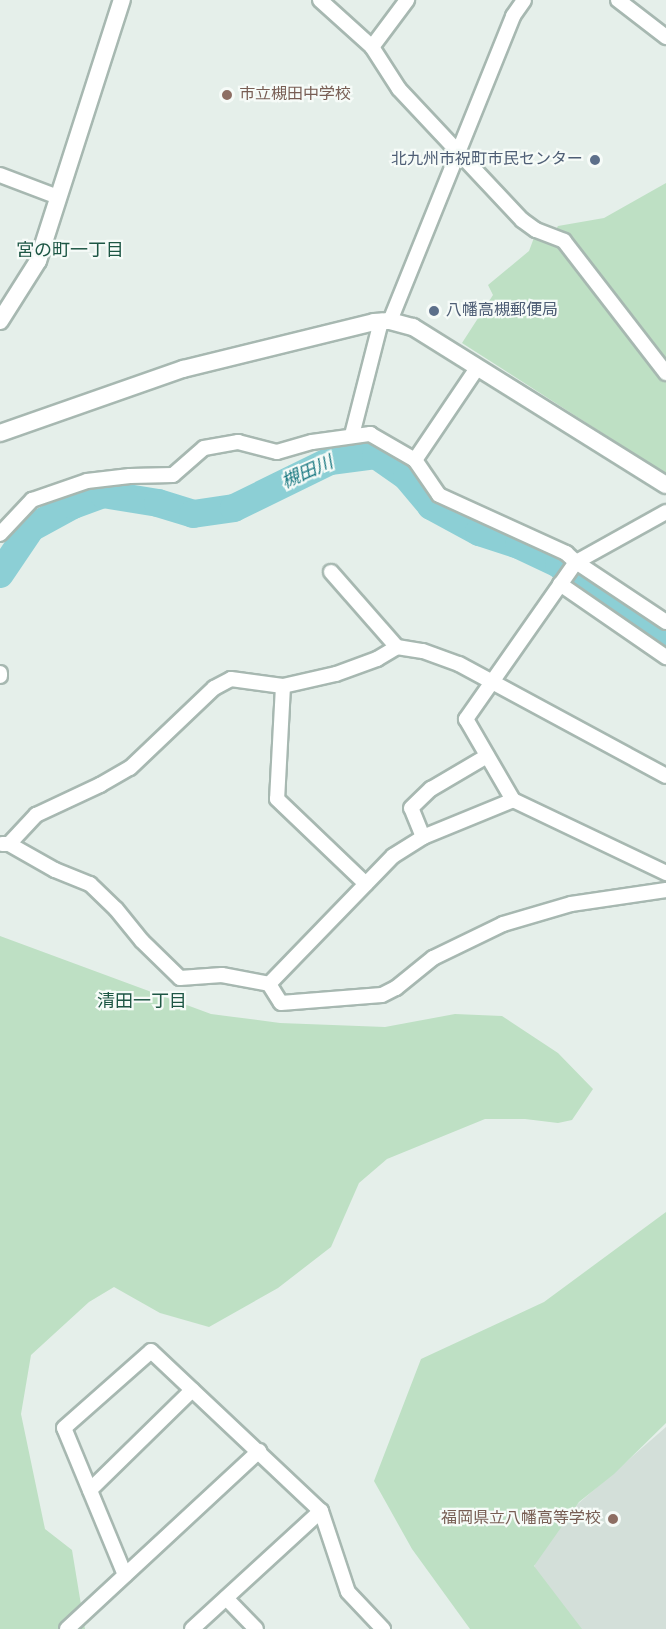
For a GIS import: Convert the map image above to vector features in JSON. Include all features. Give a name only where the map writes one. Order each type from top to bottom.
[{"type":"street","points":[[0,321],[38,261],[122,0]]},
{"type":"street","points":[[320,0],[372,47],[399,89],[522,220],[536,230],[564,241],[666,373]]},
{"type":"street","points":[[372,47],[407,0]]},
{"type":"street","points":[[352,435],[386,321],[458,154],[513,15],[524,0]]},
{"type":"street","points":[[618,0],[666,37]]},
{"type":"street","points":[[0,175],[58,196]]},
{"type":"street","points":[[0,433],[183,369],[386,321],[413,327],[666,484]]},
{"type":"street","points":[[415,460],[477,368]]},
{"type":"street","points":[[0,534],[32,500],[87,481],[130,476],[172,475],[204,448],[238,442],[277,452],[312,442],[370,434],[415,460],[439,495],[566,553],[666,622]]},
{"type":"street","points":[[666,512],[576,562],[466,719],[513,801],[666,873]]},
{"type":"street","points":[[331,572],[397,647],[440,656],[666,776]]},
{"type":"street","points":[[562,582],[666,657]]},
{"type":"street","points":[[397,647],[377,659],[283,686],[231,679],[214,688],[130,768],[36,815],[4,844],[55,870],[90,884],[116,909],[142,941],[180,978],[222,975],[268,984],[281,1003],[382,995],[396,988],[433,958],[503,924],[571,904],[666,890]]},
{"type":"street","points":[[283,686],[277,799],[366,884]]},
{"type":"street","points":[[423,837],[411,808],[431,789],[487,756]]},
{"type":"street","points":[[268,984],[393,856],[423,837],[513,801]]},
{"type":"street","points":[[125,1575],[64,1428],[151,1352],[321,1511],[348,1593],[383,1629]]},
{"type":"street","points":[[90,1490],[192,1390]]},
{"type":"street","points":[[67,1629],[259,1451]]},
{"type":"street","points":[[192,1629],[321,1511]]},
{"type":"street","points":[[226,1598],[256,1629]]},
{"type":"shaded area","name":"福岡県立八幡高等学校","points":[[666,1427],[666,1629],[539,1629],[527,1606],[540,1537]]},
{"type":"green space","points":[[666,183],[666,474],[462,343],[493,295],[488,285],[529,251],[535,235],[549,241],[558,226],[604,218]]},
{"type":"green space","points":[[0,936],[211,1014],[280,1023],[385,1027],[455,1014],[502,1016],[558,1053],[593,1089],[572,1120],[558,1123],[525,1119],[485,1119],[387,1159],[359,1183],[331,1247],[278,1288],[209,1327],[160,1313],[114,1287],[89,1302],[31,1355],[21,1414],[45,1529],[72,1550],[85,1629],[0,1629]]},
{"type":"green space","points":[[666,1212],[666,1423],[614,1474],[579,1502],[534,1566],[582,1629],[470,1629],[412,1549],[374,1481],[421,1359],[544,1302]]},
{"type":"water","points":[[575,579],[612,598],[666,634],[666,649],[587,598],[574,585]]},
{"type":"waterway","name":"槻田川","points":[[0,574],[31,528],[73,505],[103,494],[158,503],[193,514],[234,508],[330,461],[376,455],[407,477],[431,506],[479,532],[519,545],[559,564],[587,589],[666,644]]},
{"type":"place","name":"市立槻田中学校","points":[[227,95]]},
{"type":"place","name":"北九州市祝町市民センター","points":[[595,160]]},
{"type":"place","name":"八幡高槻郵便局","points":[[434,311]]},
{"type":"place","name":"福岡県立八幡高等学校","points":[[613,1519]]},
{"type":"district","name":"宮の町一丁目","points":[[70,252]]},
{"type":"district","name":"清田一丁目","points":[[142,1003]]}]
